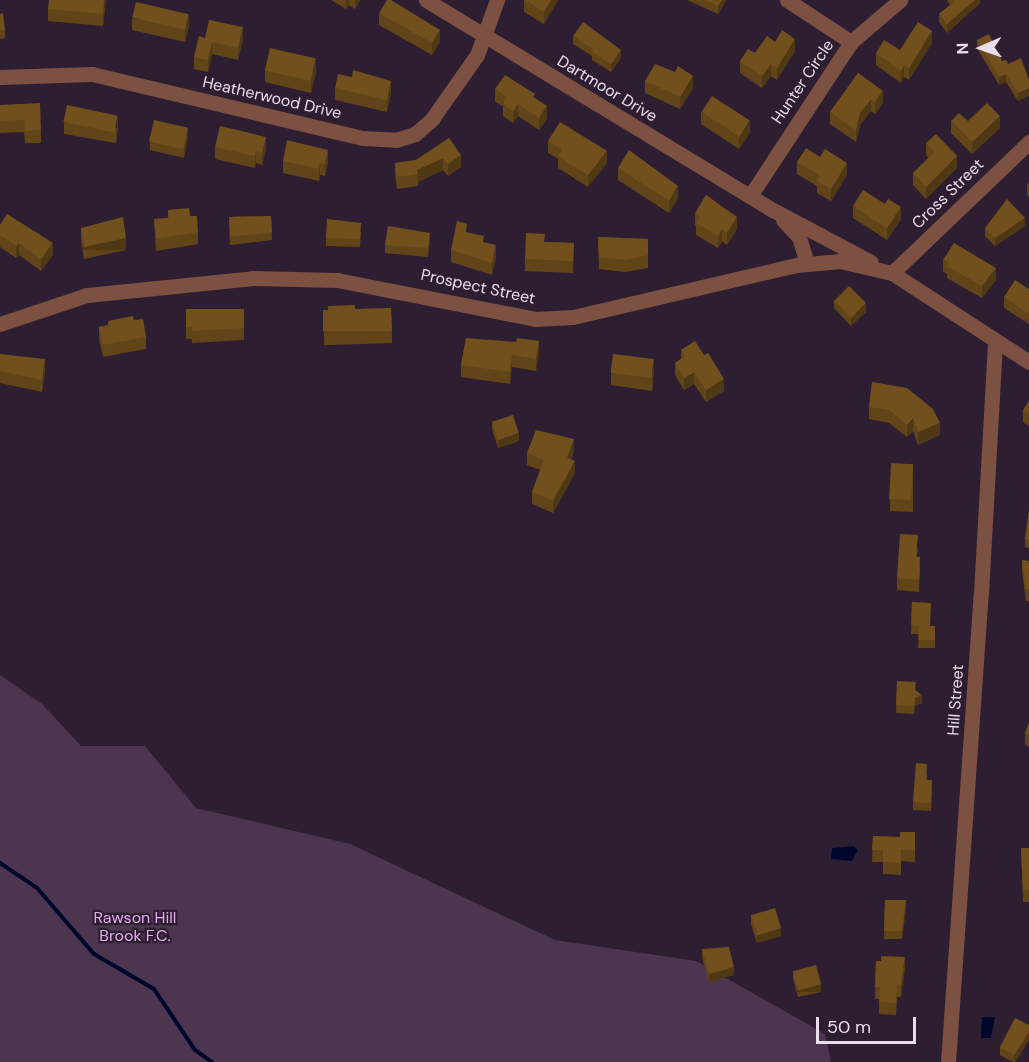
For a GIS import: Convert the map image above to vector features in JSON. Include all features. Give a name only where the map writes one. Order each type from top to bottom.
[{"type":"street","name":"Dartmoor Drive","points":[[426,0],[770,208],[892,273]]},
{"type":"street","points":[[485,36],[497,0]]},
{"type":"street","points":[[787,0],[851,42]]},
{"type":"street","name":"Hunter Circle","points":[[750,196],[851,42],[900,0]]},
{"type":"street","name":"Heatherwood Drive","points":[[0,77],[92,74],[362,138],[389,141],[411,136],[432,119],[477,55],[485,36]]},
{"type":"street","name":"Cross Street","points":[[892,273],[1029,142]]},
{"type":"street","name":"Dartmoor Drive","points":[[770,208],[796,232],[807,263]]},
{"type":"street","points":[[821,235],[831,261]]},
{"type":"street","name":"Prospect Street","points":[[0,324],[44,307],[117,290],[295,278],[379,285],[535,318],[573,317],[807,263],[831,261],[892,273],[1029,362]]},
{"type":"street","name":"Hill Street","points":[[948,1062],[981,593],[995,340]]},
{"type":"green space","name":"Rawson Hill Brook F.C.","points":[[0,675],[42,704],[81,746],[145,746],[196,808],[350,844],[555,940],[696,961],[825,1034],[831,1062],[0,1062]]},
{"type":"water","points":[[854,846],[858,850],[852,861],[831,859],[832,848]]},
{"type":"water","points":[[982,1017],[995,1017],[991,1038],[981,1038]]},
{"type":"building","points":[[49,0],[104,0],[103,14],[48,9]]},
{"type":"building","points":[[387,0],[391,0],[440,30],[432,43],[379,13]]},
{"type":"building","points":[[525,0],[551,0],[544,12]]},
{"type":"building","points":[[705,0],[722,0],[718,6]]},
{"type":"building","points":[[952,0],[975,0],[947,24],[939,14],[954,2]]},
{"type":"building","points":[[136,2],[189,14],[185,30],[132,18]]},
{"type":"building","points":[[3,13],[5,30],[0,30],[0,14]]},
{"type":"building","points":[[209,20],[243,27],[238,48],[212,42],[208,60],[194,57],[199,36],[205,38]]},
{"type":"building","points":[[583,22],[621,50],[611,64],[573,36]]},
{"type":"building","points":[[918,22],[932,31],[909,68],[904,65],[901,71],[876,53],[884,40],[900,50]]},
{"type":"building","points":[[782,30],[795,39],[777,68],[771,64],[762,76],[740,61],[748,49],[755,53],[767,36],[775,42]]},
{"type":"building","points":[[989,34],[1002,61],[1006,60],[1008,64],[1021,58],[1029,80],[1029,88],[1018,93],[1006,74],[999,77],[977,40]]},
{"type":"building","points":[[270,48],[316,59],[311,81],[265,70]]},
{"type":"building","points":[[655,64],[675,72],[678,66],[693,76],[680,97],[645,81]]},
{"type":"building","points":[[353,70],[391,81],[387,100],[335,88],[338,74],[352,77]]},
{"type":"building","points":[[858,73],[883,91],[875,102],[871,99],[860,113],[856,130],[830,112]]},
{"type":"building","points":[[505,75],[535,94],[533,97],[547,106],[539,118],[518,104],[513,111],[503,104],[507,97],[495,89]]},
{"type":"building","points":[[712,96],[750,121],[739,136],[702,112]]},
{"type":"building","points":[[40,103],[41,130],[25,131],[24,120],[0,121],[0,105]]},
{"type":"building","points":[[987,103],[1000,116],[972,142],[951,121],[959,113],[968,121]]},
{"type":"building","points":[[67,105],[118,116],[114,132],[63,122]]},
{"type":"building","points":[[154,120],[188,128],[183,149],[149,141]]},
{"type":"building","points":[[560,122],[607,151],[588,175],[558,156],[562,149],[548,141]]},
{"type":"building","points":[[220,126],[266,137],[262,153],[256,151],[255,156],[215,147]]},
{"type":"building","points":[[936,134],[957,156],[926,187],[913,173],[935,152],[926,143]]},
{"type":"building","points":[[449,138],[461,155],[448,164],[443,158],[417,170],[418,174],[397,177],[395,163],[416,160]]},
{"type":"building","points":[[287,140],[328,150],[325,164],[320,163],[319,169],[283,161]]},
{"type":"building","points":[[806,148],[820,157],[825,149],[847,163],[831,189],[817,181],[820,176],[797,162]]},
{"type":"building","points":[[629,150],[678,186],[669,201],[618,168]]},
{"type":"building","points":[[863,190],[885,204],[888,199],[901,207],[887,228],[853,206]]},
{"type":"building","points":[[706,195],[737,217],[727,233],[722,229],[718,236],[696,223],[700,216],[695,213]]},
{"type":"building","points":[[1007,199],[1025,218],[995,238],[985,228]]},
{"type":"building","points":[[189,208],[190,216],[197,216],[198,232],[156,239],[154,219],[169,218],[168,210]]},
{"type":"building","points":[[7,214],[53,243],[41,259],[19,243],[16,246],[0,235],[0,225]]},
{"type":"building","points":[[271,216],[272,232],[230,237],[229,217]]},
{"type":"building","points":[[123,217],[126,238],[84,247],[81,228]]},
{"type":"building","points":[[327,219],[361,223],[360,239],[326,238]]},
{"type":"building","points":[[457,221],[467,224],[466,232],[484,236],[483,242],[496,245],[492,263],[451,250]]},
{"type":"building","points":[[388,226],[430,233],[428,248],[385,245]]},
{"type":"building","points":[[526,233],[545,234],[544,242],[574,243],[573,261],[525,259]]},
{"type":"building","points":[[598,237],[648,239],[648,255],[626,260],[599,257]]},
{"type":"building","points":[[954,243],[996,268],[982,286],[947,266],[949,263],[943,260]]},
{"type":"building","points":[[1015,280],[1029,289],[1029,314],[1004,297]]},
{"type":"building","points":[[849,286],[866,303],[851,318],[834,301]]},
{"type":"building","points":[[355,305],[355,309],[391,308],[392,331],[323,331],[323,310],[328,310],[328,306]]},
{"type":"building","points":[[186,309],[244,309],[244,328],[192,331],[192,327],[186,327]]},
{"type":"building","points":[[133,316],[134,320],[143,319],[146,337],[103,345],[99,327],[109,325],[108,321]]},
{"type":"building","points":[[466,338],[516,342],[517,338],[539,341],[536,359],[512,355],[510,372],[461,365]]},
{"type":"building","points":[[695,341],[704,355],[708,353],[724,379],[706,390],[694,372],[684,378],[675,363],[685,356],[681,350]]},
{"type":"building","points":[[0,354],[45,359],[42,380],[0,371]]},
{"type":"building","points":[[613,354],[654,359],[651,378],[611,373]]},
{"type":"building","points":[[872,382],[907,388],[933,409],[940,423],[918,432],[913,418],[907,425],[889,410],[869,407]]},
{"type":"building","points":[[1029,401],[1029,414],[1023,410]]},
{"type":"building","points":[[513,415],[519,433],[498,440],[492,422]]},
{"type":"building","points":[[536,430],[574,439],[567,458],[575,461],[553,500],[532,492],[544,460],[527,453]]},
{"type":"building","points":[[891,463],[913,464],[911,500],[889,499]]},
{"type":"building","points":[[1029,510],[1029,539],[1025,539]]},
{"type":"building","points":[[900,534],[918,535],[916,557],[920,557],[919,580],[897,578]]},
{"type":"building","points":[[1022,560],[1029,561],[1029,589],[1026,589]]},
{"type":"building","points":[[912,602],[931,603],[930,626],[935,626],[935,640],[918,640],[919,626],[911,625]]},
{"type":"building","points":[[897,681],[916,682],[915,690],[922,695],[915,698],[914,706],[896,705]]},
{"type":"building","points":[[1029,723],[1029,735],[1025,733]]},
{"type":"building","points":[[916,763],[927,764],[926,780],[932,780],[931,803],[913,802]]},
{"type":"building","points":[[900,832],[915,832],[915,850],[901,849],[901,863],[883,862],[883,850],[872,850],[873,836],[900,837]]},
{"type":"building","points":[[1021,848],[1029,848],[1029,890],[1023,890]]},
{"type":"building","points":[[885,900],[906,900],[902,931],[884,931]]},
{"type":"building","points":[[775,908],[781,928],[757,935],[751,915]]},
{"type":"building","points":[[729,947],[734,967],[709,974],[702,949]]},
{"type":"building","points":[[881,956],[905,957],[901,985],[897,985],[896,1003],[879,1002],[880,987],[875,987],[876,961],[881,961]]},
{"type":"building","points":[[816,965],[821,984],[798,991],[793,971]]},
{"type":"building","points":[[1015,1018],[1029,1025],[1029,1032],[1014,1055],[1000,1047]]},
{"type":"waterway","points":[[0,863],[37,888],[94,954],[154,989],[195,1050],[212,1062]]}]
